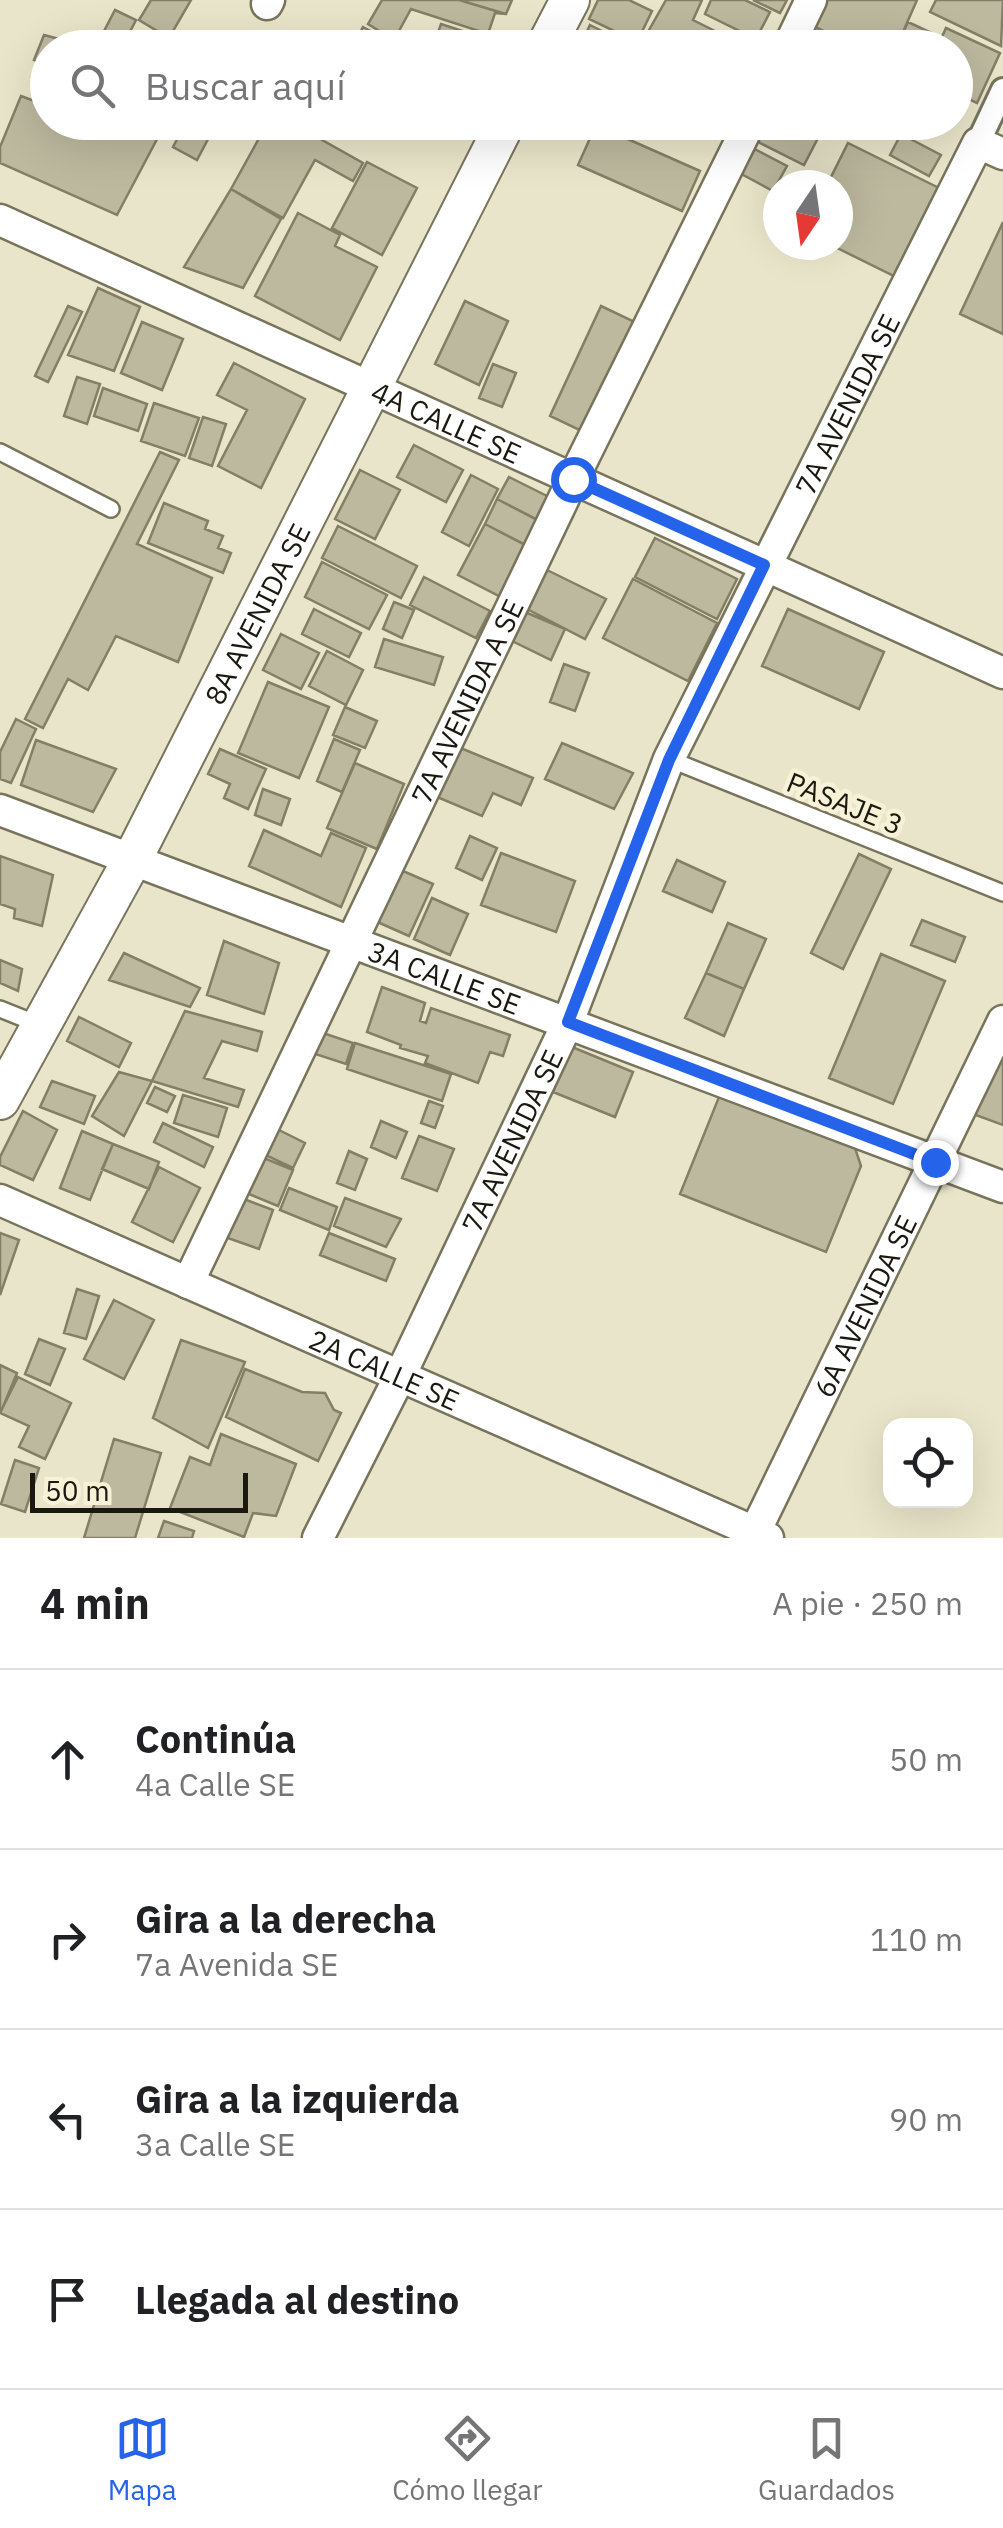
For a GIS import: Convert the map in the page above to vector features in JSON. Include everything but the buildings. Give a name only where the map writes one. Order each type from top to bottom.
[{"type":"street","points":[[554,30],[570,0]]},
{"type":"street","points":[[797,30],[811,0]]},
{"type":"street","name":"7A AVENIDA SE","points":[[318,1538],[400,1376],[568,1022],[669,760],[764,565],[991,149],[1003,90]]},
{"type":"street","name":"8A AVENIDA SE","points":[[0,1100],[132,860],[497,140]]},
{"type":"street","name":"7A AVENIDA A SE","points":[[188,1283],[573,479],[741,140]]},
{"type":"street","name":"4A CALLE SE","points":[[0,220],[1003,673]]},
{"type":"street","name":"3A CALLE SE","points":[[0,810],[1003,1186]]},
{"type":"street","name":"6A AVENIDA SE","points":[[759,1536],[1003,1021]]},
{"type":"street","name":"2A CALLE SE","points":[[0,1200],[759,1536]]},
{"type":"lane","points":[[0,452],[111,510]]},
{"type":"lane","name":"PASAJE 3","points":[[669,760],[1003,894]]},
{"type":"lane","points":[[0,1009],[40,1025]]},
{"type":"route","points":[[573,479],[764,565],[669,760],[568,1022],[935,1162]]}]
